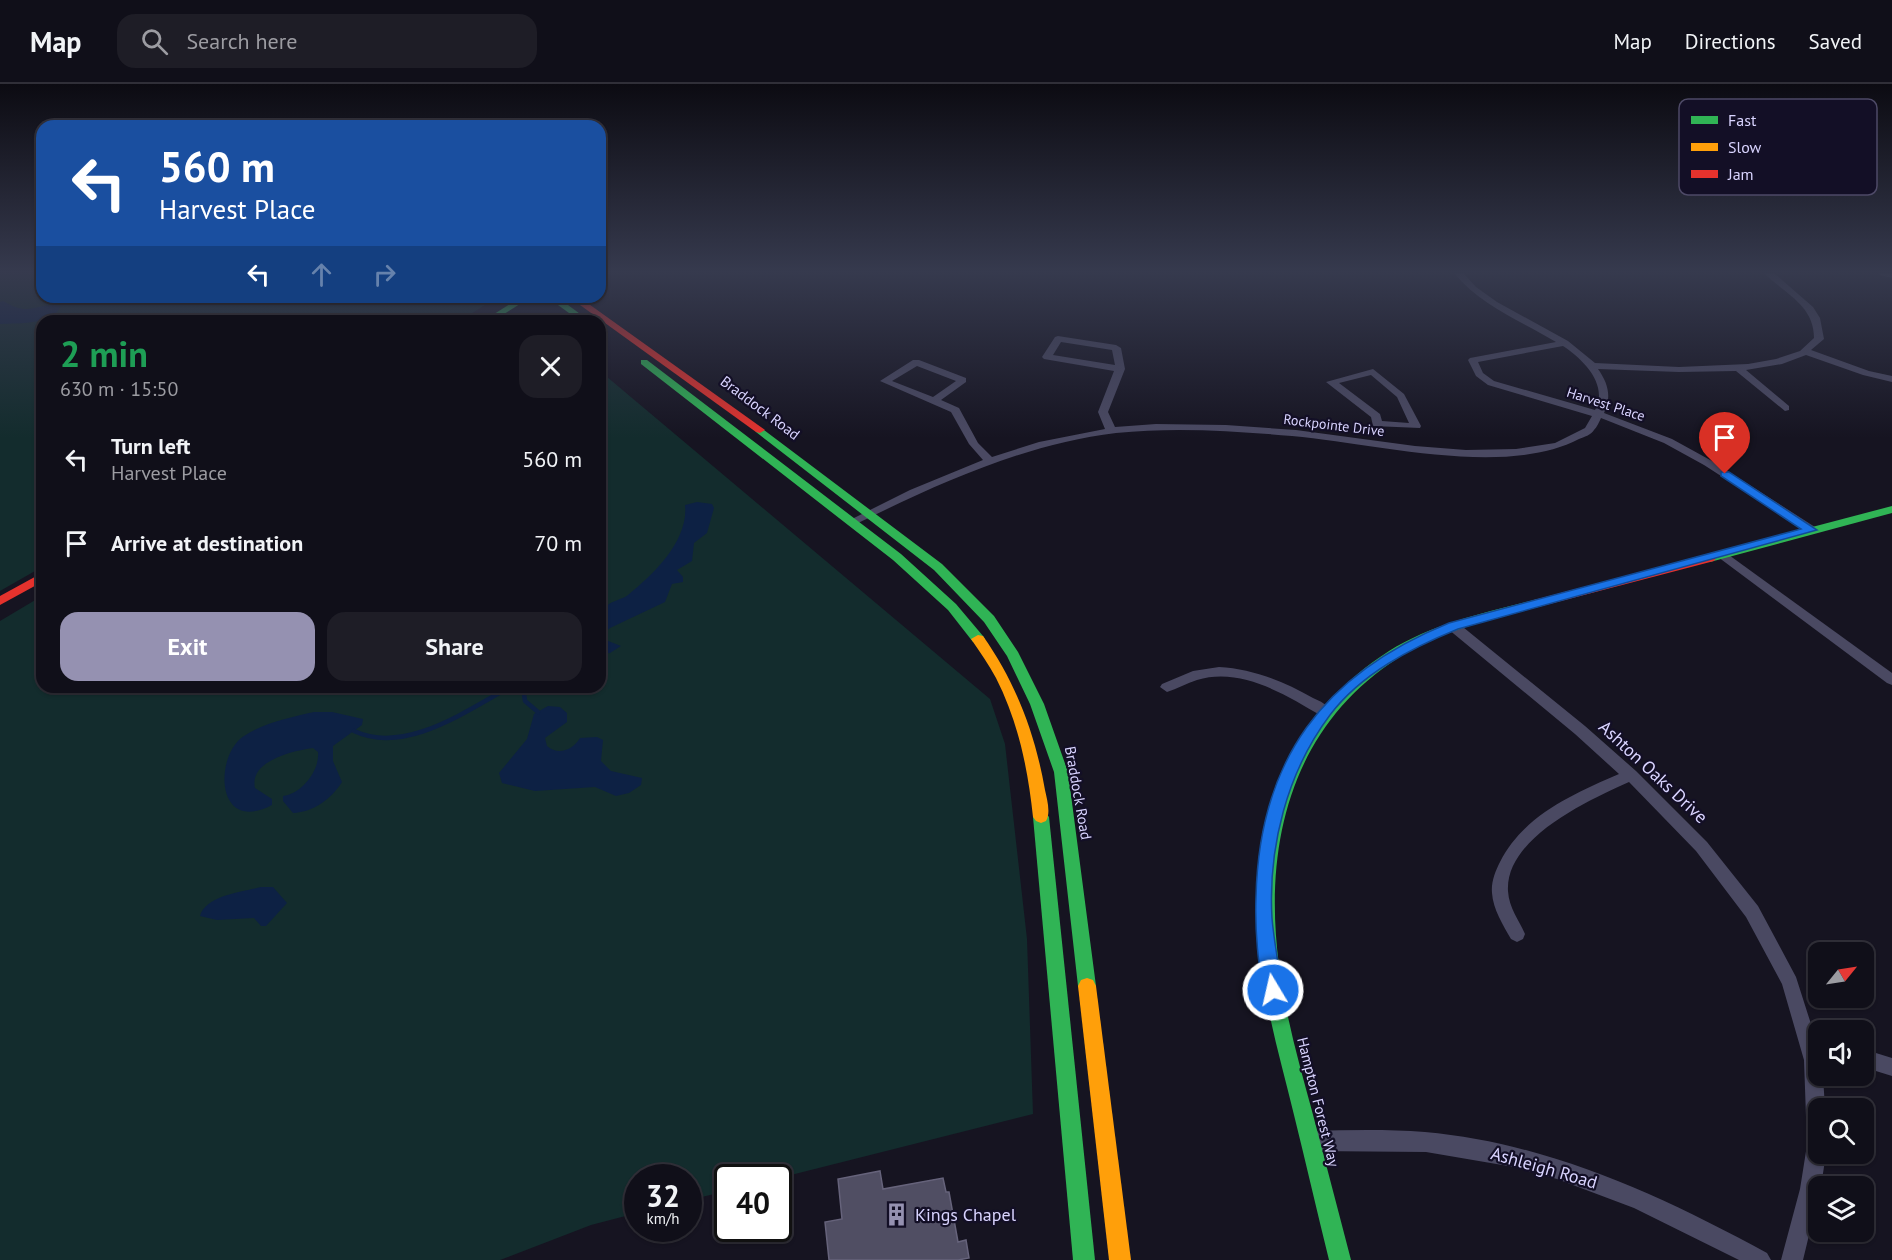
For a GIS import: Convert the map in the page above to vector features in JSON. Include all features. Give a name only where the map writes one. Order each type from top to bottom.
[{"type":"main road","name":"Braddock Road","points":[[618,328],[723,401],[943,572],[981,610],[1020,667],[1038,700],[1061,772],[1120,1260]]},
{"type":"main road","name":"Braddock Road","points":[[606,335],[737,430],[931,586],[955,609],[972,630],[1004,679],[1031,753],[1038,784],[1084,1260]]},
{"type":"main road","name":"Hampton Forest Way","points":[[1340,1260],[1269,971],[1264,917],[1265,868],[1272,822],[1285,780],[1306,738],[1325,711],[1352,684],[1386,658],[1421,639],[1453,626],[1892,509]]},
{"type":"main road","points":[[0,602],[36,581]]},
{"type":"street","points":[[1537,328],[1565,343],[1592,366],[1604,391],[1601,415]]},
{"type":"street","points":[[1592,366],[1738,368],[1779,363],[1807,352],[1819,339],[1818,328]]},
{"type":"street","points":[[1112,431],[1103,412],[1120,369],[1116,348],[1058,339],[1047,357],[1120,369]]},
{"type":"street","name":"Harvest Place","points":[[1565,343],[1473,360],[1479,374],[1491,382],[1601,415],[1686,450],[1811,530]]},
{"type":"street","points":[[1807,352],[1866,373],[1892,379]]},
{"type":"street","points":[[934,401],[963,380],[916,362],[885,381],[955,410],[974,444],[989,460]]},
{"type":"street","points":[[1738,368],[1785,408]]},
{"type":"street","points":[[1375,442],[1376,416],[1331,382],[1373,372],[1401,396],[1416,426],[1377,424]]},
{"type":"street","name":"Rockpointe Drive","points":[[852,522],[989,460],[1041,444],[1112,431],[1205,428],[1298,433],[1445,453],[1486,455],[1521,453],[1566,442],[1590,427],[1601,415]]},
{"type":"street","points":[[1722,554],[1892,680]]},
{"type":"street","name":"Ashton Oaks Drive","points":[[1453,626],[1631,775],[1689,829],[1742,896],[1783,969],[1808,1031]]},
{"type":"street","points":[[1167,687],[1203,674],[1239,673],[1263,679],[1325,711]]},
{"type":"street","points":[[1517,934],[1504,909],[1500,888],[1508,863],[1520,842],[1559,808],[1631,775]]},
{"type":"street","points":[[1874,1061],[1892,1067]]},
{"type":"street","name":"Ashton Oaks Drive","points":[[1792,1260],[1812,1180],[1816,1145],[1816,1086]]},
{"type":"street","name":"Ashleigh Road","points":[[1311,1142],[1369,1140],[1426,1143],[1479,1149],[1537,1163],[1598,1182],[1663,1209],[1760,1260]]},
{"type":"green space","points":[[0,328],[36,328],[36,570],[0,591]]},
{"type":"green space","points":[[606,376],[990,699],[1005,744],[1027,939],[1033,1114],[792,1175],[792,1164],[714,1164],[714,1194],[702,1197],[702,1164],[624,1164],[624,1216],[591,1225],[500,1260],[0,1260],[0,621],[36,600],[36,693],[606,693]]},
{"type":"water","points":[[697,502],[712,504],[714,508],[707,533],[694,543],[692,561],[677,570],[683,577],[683,582],[672,584],[665,602],[606,631],[606,608],[628,595],[659,567],[676,543],[685,518],[685,505]]},
{"type":"water","points":[[606,640],[621,646],[606,653]]},
{"type":"water","points":[[548,706],[560,707],[567,713],[567,722],[545,738],[547,746],[560,751],[573,746],[580,738],[597,737],[603,740],[601,761],[611,771],[642,778],[641,785],[629,793],[616,796],[595,787],[535,791],[502,783],[499,773],[527,739],[534,714]]},
{"type":"water","points":[[314,712],[332,712],[363,719],[362,725],[333,746],[333,761],[342,782],[338,788],[315,807],[293,813],[283,801],[283,796],[303,786],[313,773],[318,759],[318,752],[313,748],[304,749],[274,759],[259,771],[255,779],[255,788],[272,799],[272,805],[253,811],[239,810],[230,801],[225,789],[228,759],[234,746],[244,736],[260,727]]},
{"type":"water","points":[[261,887],[273,887],[287,903],[266,926],[261,926],[254,918],[217,920],[200,916],[209,903],[217,899]]},
{"type":"building","name":"Kings Chapel","points":[[880,1171],[883,1189],[943,1178],[946,1192],[949,1192],[958,1242],[966,1240],[969,1258],[958,1260],[829,1260],[825,1222],[842,1219],[838,1179]]},
{"type":"waterway","points":[[354,731],[374,737],[394,738],[414,734],[455,718],[499,693]]},
{"type":"waterway","points":[[524,693],[525,701],[538,712]]},
{"type":"traffic: fast","points":[[644,362],[897,557],[952,607],[978,639]]},
{"type":"traffic: fast","points":[[760,430],[938,567],[989,619],[1013,655],[1037,704],[1061,772],[1087,986]]},
{"type":"traffic: fast","points":[[1710,558],[1892,509]]},
{"type":"traffic: fast","points":[[1340,1260],[1280,1022],[1270,965],[1266,903],[1269,860],[1276,819],[1288,781],[1305,744],[1328,711],[1357,681],[1393,655],[1428,637],[1464,623],[1538,603]]},
{"type":"traffic: fast","points":[[1041,817],[1084,1260]]},
{"type":"traffic: slow","points":[[978,639],[1003,680],[1022,724],[1034,770],[1041,817]]},
{"type":"traffic: slow","points":[[1087,986],[1120,1260]]},
{"type":"traffic: jam","points":[[616,328],[760,430]]},
{"type":"traffic: jam","points":[[1538,603],[1710,558]]},
{"type":"traffic: jam","points":[[0,601],[36,580]]},
{"type":"place","name":"Kings Chapel","points":[[897,1215]]},
{"type":"route","points":[[1273,990],[1264,917],[1265,868],[1272,822],[1285,780],[1295,759],[1306,738],[1325,711],[1352,684],[1386,658],[1421,639],[1453,626],[1811,530],[1725,474]]}]
